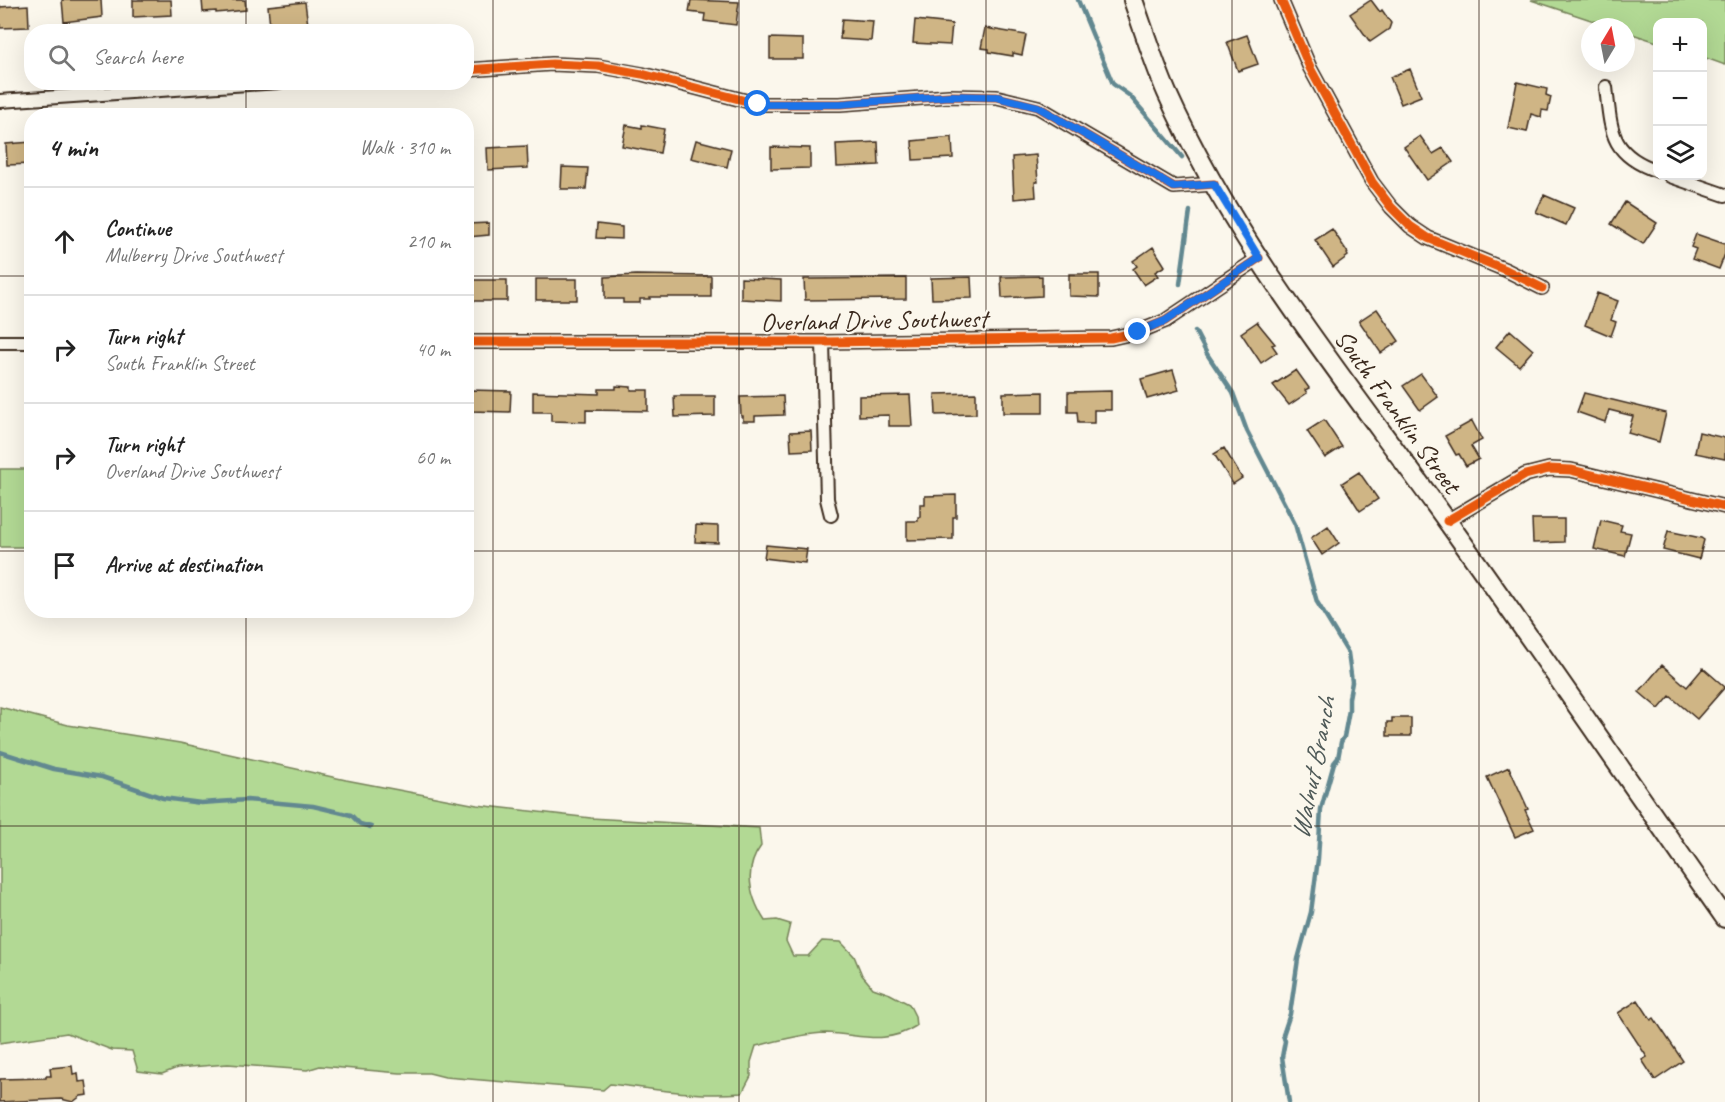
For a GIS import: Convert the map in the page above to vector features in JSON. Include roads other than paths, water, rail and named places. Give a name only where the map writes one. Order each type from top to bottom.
[{"type":"main road","name":"South Franklin Street","points":[[1133,0],[1167,92],[1214,184],[1259,258],[1349,389],[1447,521],[1725,918]]},
{"type":"street","points":[[1281,0],[1310,68],[1372,182],[1390,207],[1410,226],[1428,238],[1506,270],[1542,288]]},
{"type":"street","points":[[474,69],[552,64],[598,66],[642,74],[758,104],[840,104],[949,96],[997,97],[1038,107],[1174,187],[1214,184]]},
{"type":"street","points":[[1606,87],[1611,127],[1623,152],[1653,169]]},
{"type":"street","points":[[0,101],[162,90]]},
{"type":"street","points":[[1682,180],[1725,195]]},
{"type":"street","name":"Overland Drive Southwest","points":[[474,342],[823,342],[1111,338],[1138,332],[1165,321],[1259,258]]},
{"type":"street","points":[[0,342],[24,342]]},
{"type":"street","points":[[823,342],[827,499],[831,515]]},
{"type":"street","points":[[1447,521],[1525,476],[1549,469],[1571,470],[1725,507]]},
{"type":"waterway","name":"Walnut Branch","points":[[1078,0],[1113,84],[1130,96],[1182,157]]},
{"type":"waterway","name":"Walnut Branch","points":[[1180,284],[1190,211]]},
{"type":"waterway","name":"Walnut Branch","points":[[1195,331],[1233,393],[1247,431],[1295,524],[1317,602],[1348,653],[1352,682],[1344,737],[1321,809],[1318,859],[1311,912],[1298,959],[1290,1014],[1283,1035],[1285,1041],[1282,1057],[1289,1102]]},
{"type":"waterway","points":[[0,752],[54,769],[102,777],[163,798],[201,803],[247,800],[313,806],[351,815],[360,824],[371,827]]}]
